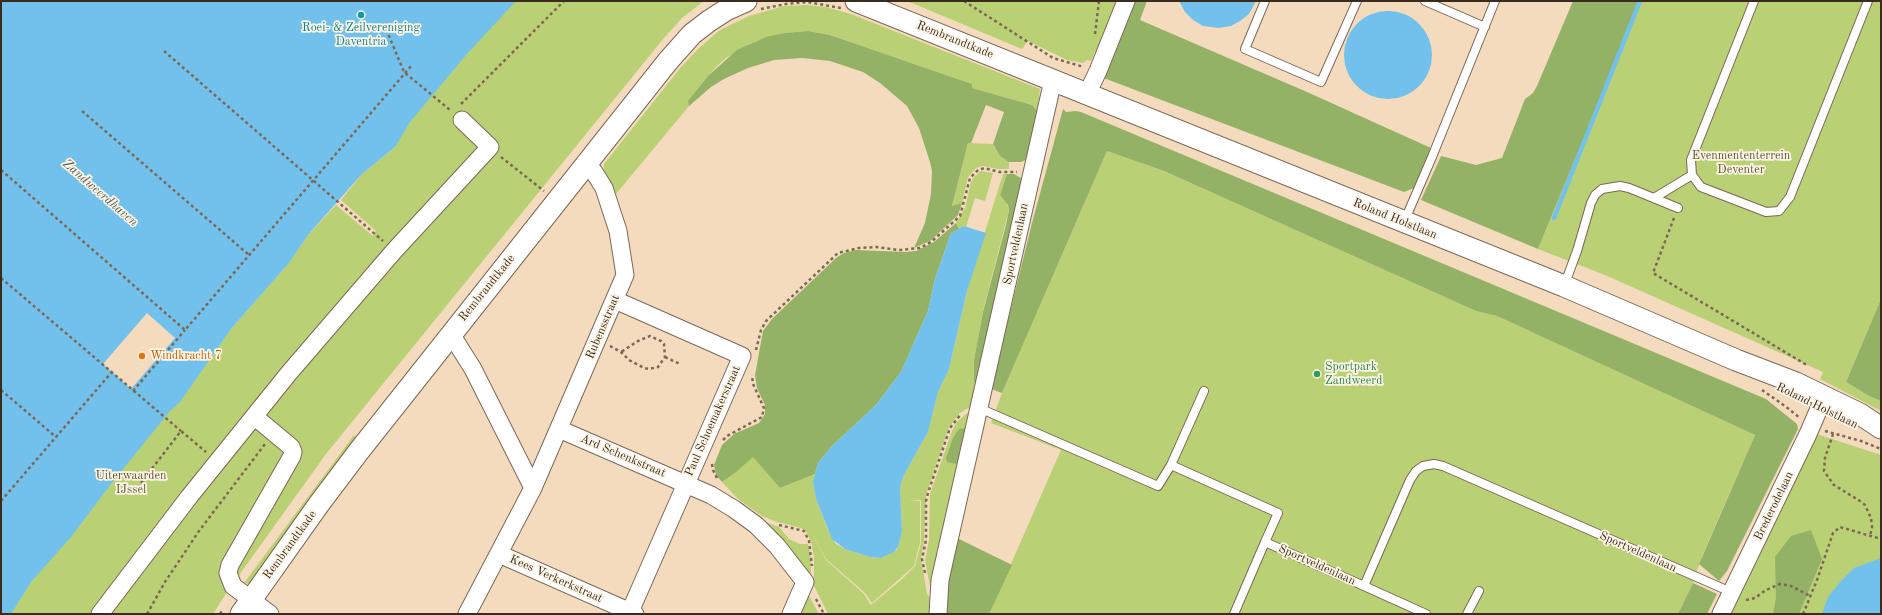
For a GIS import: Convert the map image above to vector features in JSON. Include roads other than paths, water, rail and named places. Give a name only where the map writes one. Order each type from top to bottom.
[{"type":"street","name":"Rembrandtkade","points":[[246,607],[319,504],[451,334],[680,47],[692,34],[717,15],[746,1]]},
{"type":"street","name":"Rembrandtkade","points":[[856,1],[1053,80]]},
{"type":"street","points":[[1087,94],[1098,71],[1126,1]]},
{"type":"street","name":"Roland Holstlaan","points":[[1053,80],[1404,223],[1564,286],[1736,360],[1818,411],[1854,425],[1881,433]]},
{"type":"street","name":"Sportveldenlaan","points":[[938,614],[940,580],[1053,80]]},
{"type":"street","points":[[100,614],[289,373],[394,251],[490,147],[457,114]]},
{"type":"street","name":"Rubensstraat","points":[[467,614],[533,488],[560,429],[625,275],[618,231],[604,188],[594,172],[586,165]]},
{"type":"street","name":"Paul Schoemakerstraat","points":[[615,300],[742,356],[632,613]]},
{"type":"street","points":[[451,334],[473,369],[533,488]]},
{"type":"street","name":"Roland Holstlaan","points":[[1818,411],[1860,414],[1881,428]]},
{"type":"street","name":"Brederodelaan","points":[[1721,614],[1818,411]]},
{"type":"street","points":[[255,417],[291,447],[293,452],[230,565],[228,573],[233,586],[246,607],[270,614]]},
{"type":"street","name":"Ard Schenkstraat","points":[[560,429],[686,484],[723,502],[756,525],[777,546],[805,582],[791,614]]},
{"type":"street","name":"Kees Verkerkstraat","points":[[499,554],[632,613]]},
{"type":"lane","points":[[1265,1],[1245,49],[1321,82],[1357,1]]},
{"type":"lane","points":[[1425,1],[1485,27]]},
{"type":"lane","points":[[1404,223],[1495,1]]},
{"type":"lane","points":[[1754,1],[1691,160],[1692,175],[1701,187],[1766,212],[1779,211],[1790,197],[1868,1]]},
{"type":"lane","points":[[1654,198],[1692,175]]},
{"type":"lane","points":[[1564,286],[1577,251],[1591,203],[1595,195],[1602,189],[1620,186],[1678,208]]},
{"type":"lane","points":[[979,408],[1158,486],[1171,465],[1204,391]]},
{"type":"lane","name":"Sportveldenlaan","points":[[1171,465],[1278,513],[1265,542],[1364,586],[1410,480],[1416,471],[1423,466],[1434,464],[1444,466],[1731,592]]},
{"type":"lane","points":[[1234,614],[1265,542]]},
{"type":"lane","points":[[1364,586],[1426,614]]},
{"type":"lane","points":[[1467,614],[1479,591]]},
{"type":"water","name":"Zandweerdhaven","points":[[1,1],[516,1],[467,54],[410,122],[395,147],[362,174],[308,235],[289,263],[231,329],[180,402],[170,411],[111,484],[71,537],[31,582],[11,614],[1,614]]},
{"type":"water","points":[[1179,1],[1256,1],[1249,14],[1240,21],[1231,26],[1219,28],[1203,26],[1193,20],[1185,12]]},
{"type":"water","points":[[1388,11],[1405,15],[1419,24],[1428,38],[1432,55],[1428,72],[1419,86],[1405,95],[1388,99],[1371,95],[1357,86],[1348,72],[1344,55],[1348,38],[1357,24],[1371,15]]},
{"type":"water","points":[[964,226],[986,233],[967,291],[949,369],[938,392],[928,432],[904,475],[900,487],[902,532],[898,547],[894,552],[881,558],[870,557],[845,549],[832,539],[816,499],[813,481],[818,463],[832,446],[876,405],[901,372],[928,311],[935,279],[951,233]]},
{"type":"water","points":[[1881,558],[1881,614],[1822,614],[1828,597],[1854,568]]},
{"type":"waterway","points":[[1554,218],[1640,1]]},
{"type":"place","name":"Roei- & Zeilvereniging Daventria","points":[[361,15]]},
{"type":"place","name":"Windkracht 7","points":[[142,356]]},
{"type":"place","name":"Sportpark Zandweerd","points":[[1317,374]]},
{"type":"park label","name":"Evenmententerrein Deventer","points":[[1741,163]]},
{"type":"park label","name":"Uiterwaarden IJssel","points":[[131,483]]}]
